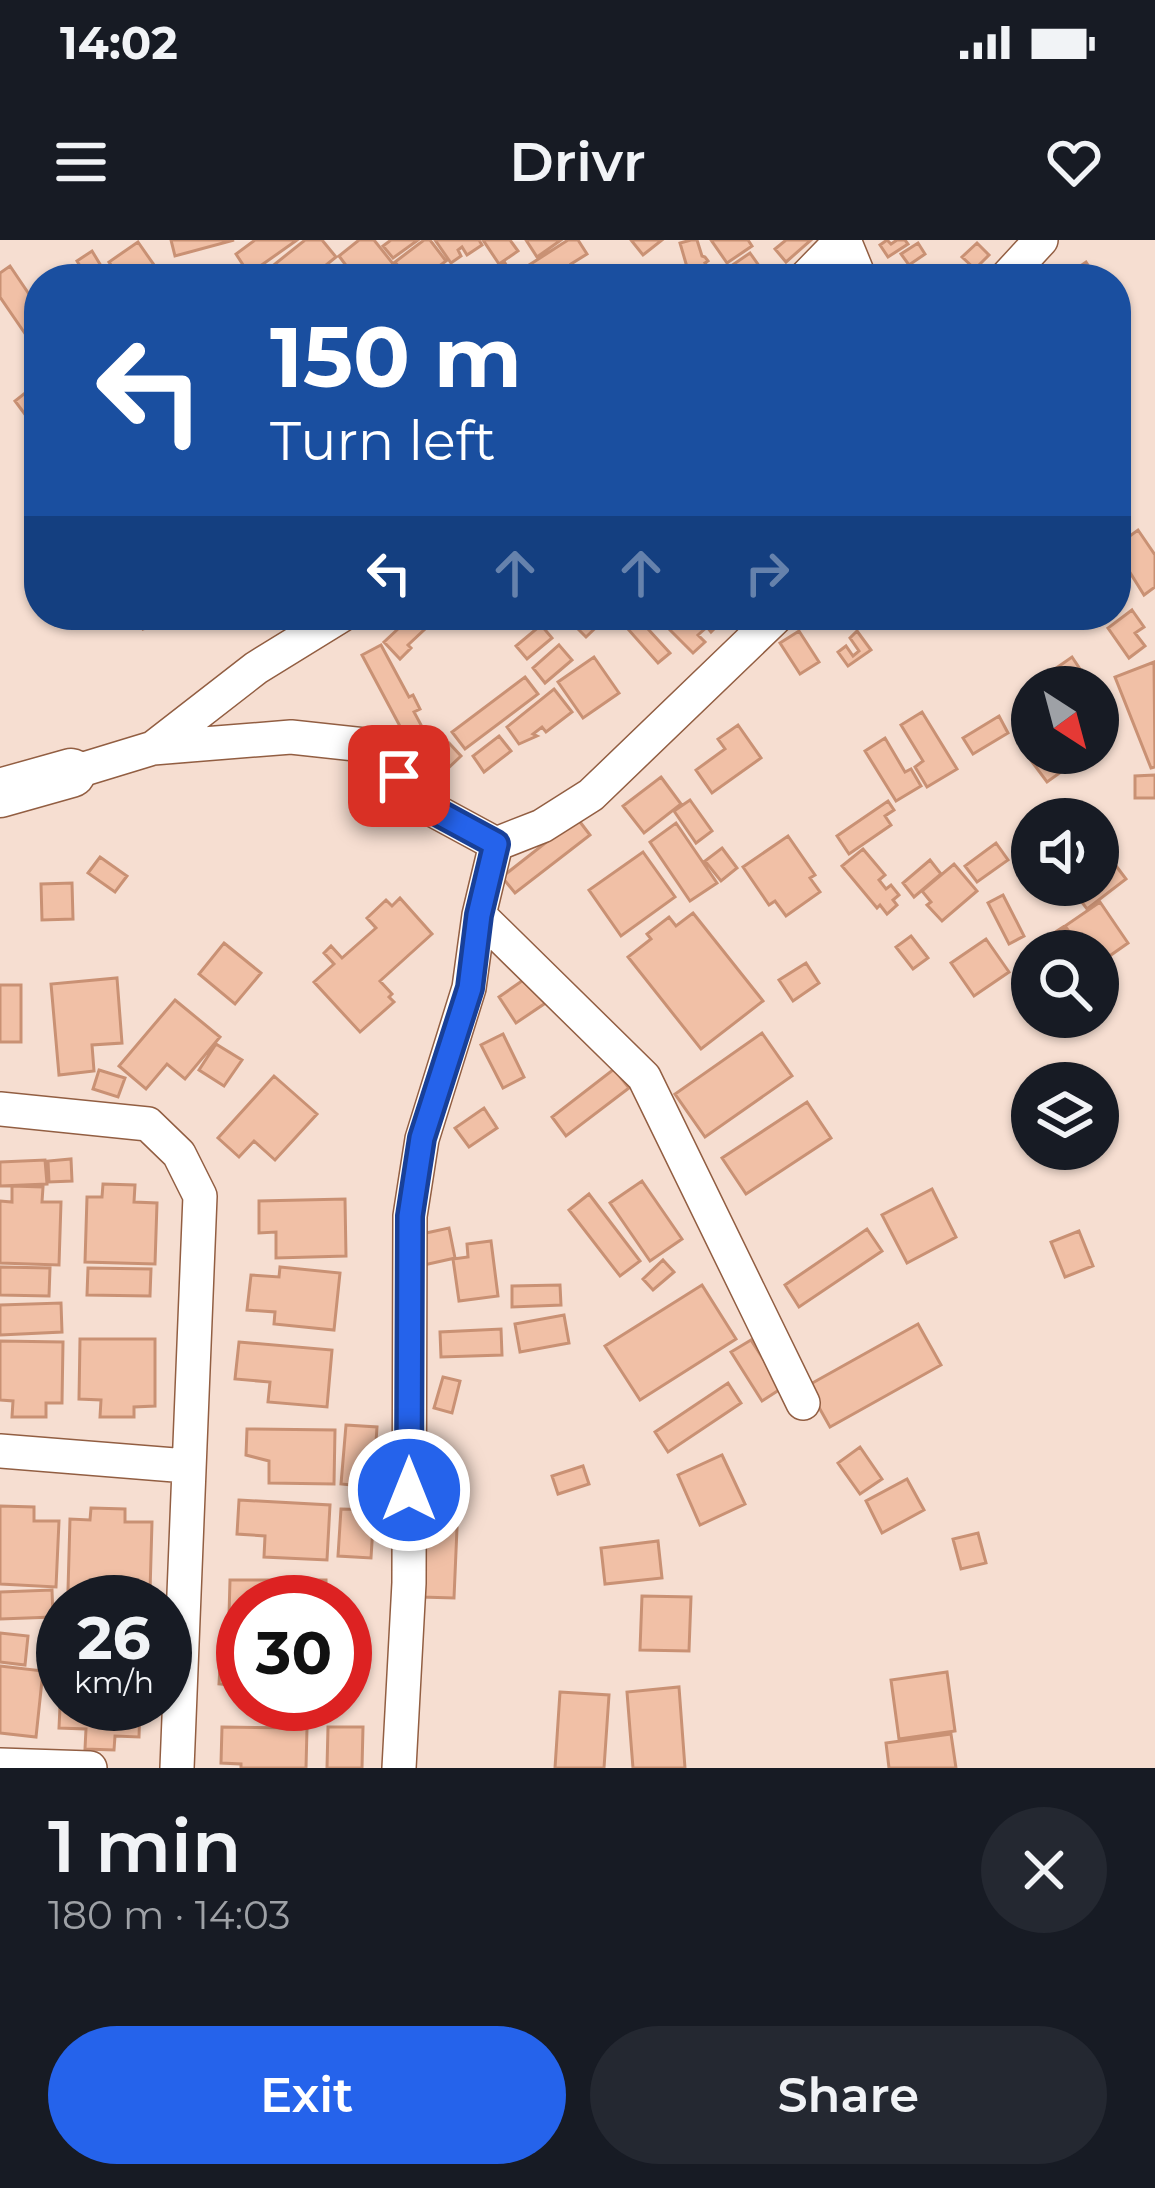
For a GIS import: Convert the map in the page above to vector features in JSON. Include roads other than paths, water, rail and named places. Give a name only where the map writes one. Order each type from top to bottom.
[{"type":"main road","points":[[0,793],[71,773]]},
{"type":"street","points":[[819,264],[843,240]]},
{"type":"street","points":[[1019,264],[1041,240]]},
{"type":"street","points":[[153,748],[256,668],[318,630]]},
{"type":"street","points":[[71,773],[153,748],[291,737],[374,746],[424,805],[496,844],[542,826],[592,795],[762,630]]},
{"type":"street","points":[[399,1768],[409,1583],[410,1216],[422,1138],[470,988],[479,915],[496,844]]},
{"type":"street","points":[[479,915],[644,1077],[803,1402]]},
{"type":"street","points":[[0,1109],[148,1124],[179,1154],[200,1196],[177,1768]]},
{"type":"street","points":[[0,1451],[188,1466]]},
{"type":"street","points":[[0,1765],[90,1768]]}]
